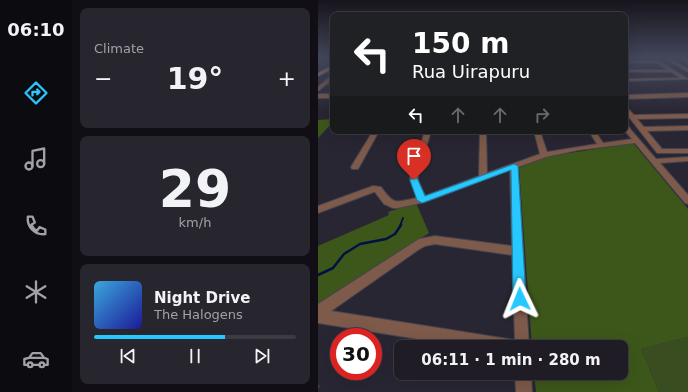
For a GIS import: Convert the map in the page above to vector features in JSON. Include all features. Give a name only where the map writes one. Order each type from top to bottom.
[{"type":"street","points":[[633,76],[638,80]]},
{"type":"street","points":[[318,89],[330,79]]},
{"type":"street","points":[[628,79],[687,80]]},
{"type":"street","points":[[628,92],[688,92]]},
{"type":"street","points":[[318,95],[330,95]]},
{"type":"street","points":[[628,96],[688,95]]},
{"type":"street","points":[[628,100],[688,99]]},
{"type":"street","points":[[631,123],[688,116]]},
{"type":"street","points":[[631,123],[688,128]]},
{"type":"street","points":[[631,123],[628,131],[636,141],[688,192]]},
{"type":"street","points":[[631,123],[642,130],[661,151],[688,151]]},
{"type":"street","points":[[631,123],[633,131],[688,201]]},
{"type":"street","points":[[355,167],[374,134]]},
{"type":"street","points":[[422,200],[414,180],[414,175],[427,134]]},
{"type":"street","points":[[483,134],[483,177]]},
{"type":"street","points":[[538,134],[544,155]]},
{"type":"street","points":[[594,134],[601,145]]},
{"type":"street","points":[[318,210],[373,189],[378,189],[388,202],[393,205],[422,200],[544,155],[601,145],[636,141]]},
{"type":"street","points":[[657,161],[688,160]]},
{"type":"street","points":[[514,166],[522,340]]},
{"type":"street","points":[[318,312],[414,247],[429,240],[518,251]]},
{"type":"street","points":[[318,316],[469,340]]},
{"type":"street","points":[[523,380],[524,392]]},
{"type":"green space","points":[[330,119],[330,125],[318,138],[318,120]]},
{"type":"green space","points":[[633,143],[688,209],[688,337],[641,349],[659,392],[536,392],[535,380],[628,380],[628,340],[531,340],[519,168],[545,157]]},
{"type":"green space","points":[[416,203],[429,233],[318,305],[318,246],[389,215],[388,212]]},
{"type":"green space","points":[[688,337],[688,392],[659,392],[641,349]]},
{"type":"waterway","points":[[400,226],[403,218]]},
{"type":"waterway","points":[[318,275],[333,268],[344,254],[360,244],[386,239],[395,234],[401,225]]},
{"type":"route","points":[[414,180],[422,200],[514,166],[520,299]]}]
